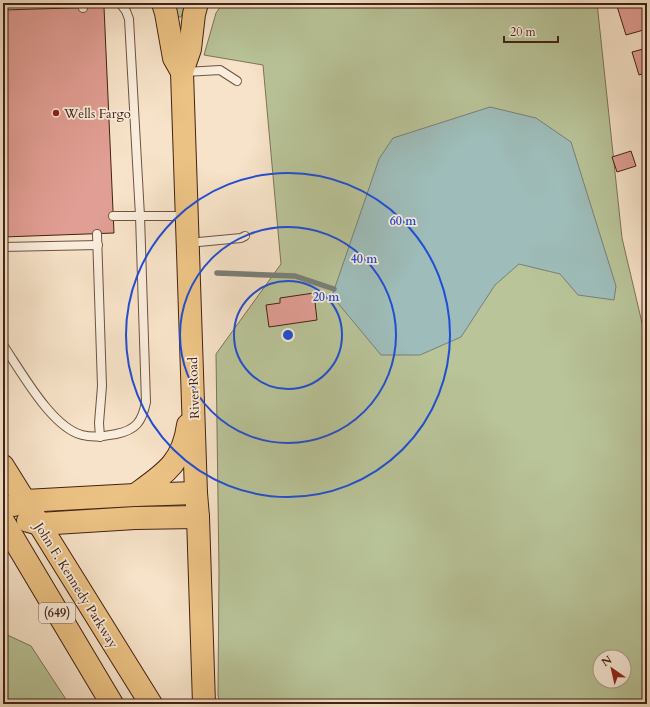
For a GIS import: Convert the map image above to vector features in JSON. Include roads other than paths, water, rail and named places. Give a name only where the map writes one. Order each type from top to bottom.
[{"type":"main road","name":"River Road","points":[[163,3],[174,58],[182,72]]},
{"type":"main road","name":"River Road","points":[[197,3],[194,14],[190,49],[182,72],[204,704]]},
{"type":"main road","points":[[135,495],[164,475],[182,450],[187,436],[193,390]]},
{"type":"main road","name":"John F. Kennedy Parkway","points":[[3,466],[151,704]]},
{"type":"main road","points":[[3,509],[25,501],[196,493]]},
{"type":"main road","points":[[3,513],[39,524],[135,518],[198,517]]},
{"type":"main road","name":"(649)","points":[[3,521],[112,704]]},
{"type":"lane","points":[[3,345],[32,389],[53,415],[74,432],[83,435],[100,437],[124,432],[139,423],[144,413],[146,402],[140,216],[129,19],[126,11],[120,3]]},
{"type":"lane","points":[[182,72],[220,70],[237,81]]},
{"type":"lane","points":[[113,216],[186,216]]},
{"type":"lane","points":[[97,234],[102,386],[99,423],[100,437]]},
{"type":"lane","points":[[187,243],[241,238],[245,236]]},
{"type":"lane","points":[[3,247],[98,245]]},
{"type":"water","points":[[490,107],[536,118],[571,142],[616,286],[614,300],[578,295],[560,274],[519,264],[495,285],[461,337],[420,355],[381,355],[332,296],[379,159],[393,138]]},
{"type":"waterway","points":[[217,273],[295,276],[334,289]]},
{"type":"place","name":"Wells Fargo","points":[[56,113]]}]
